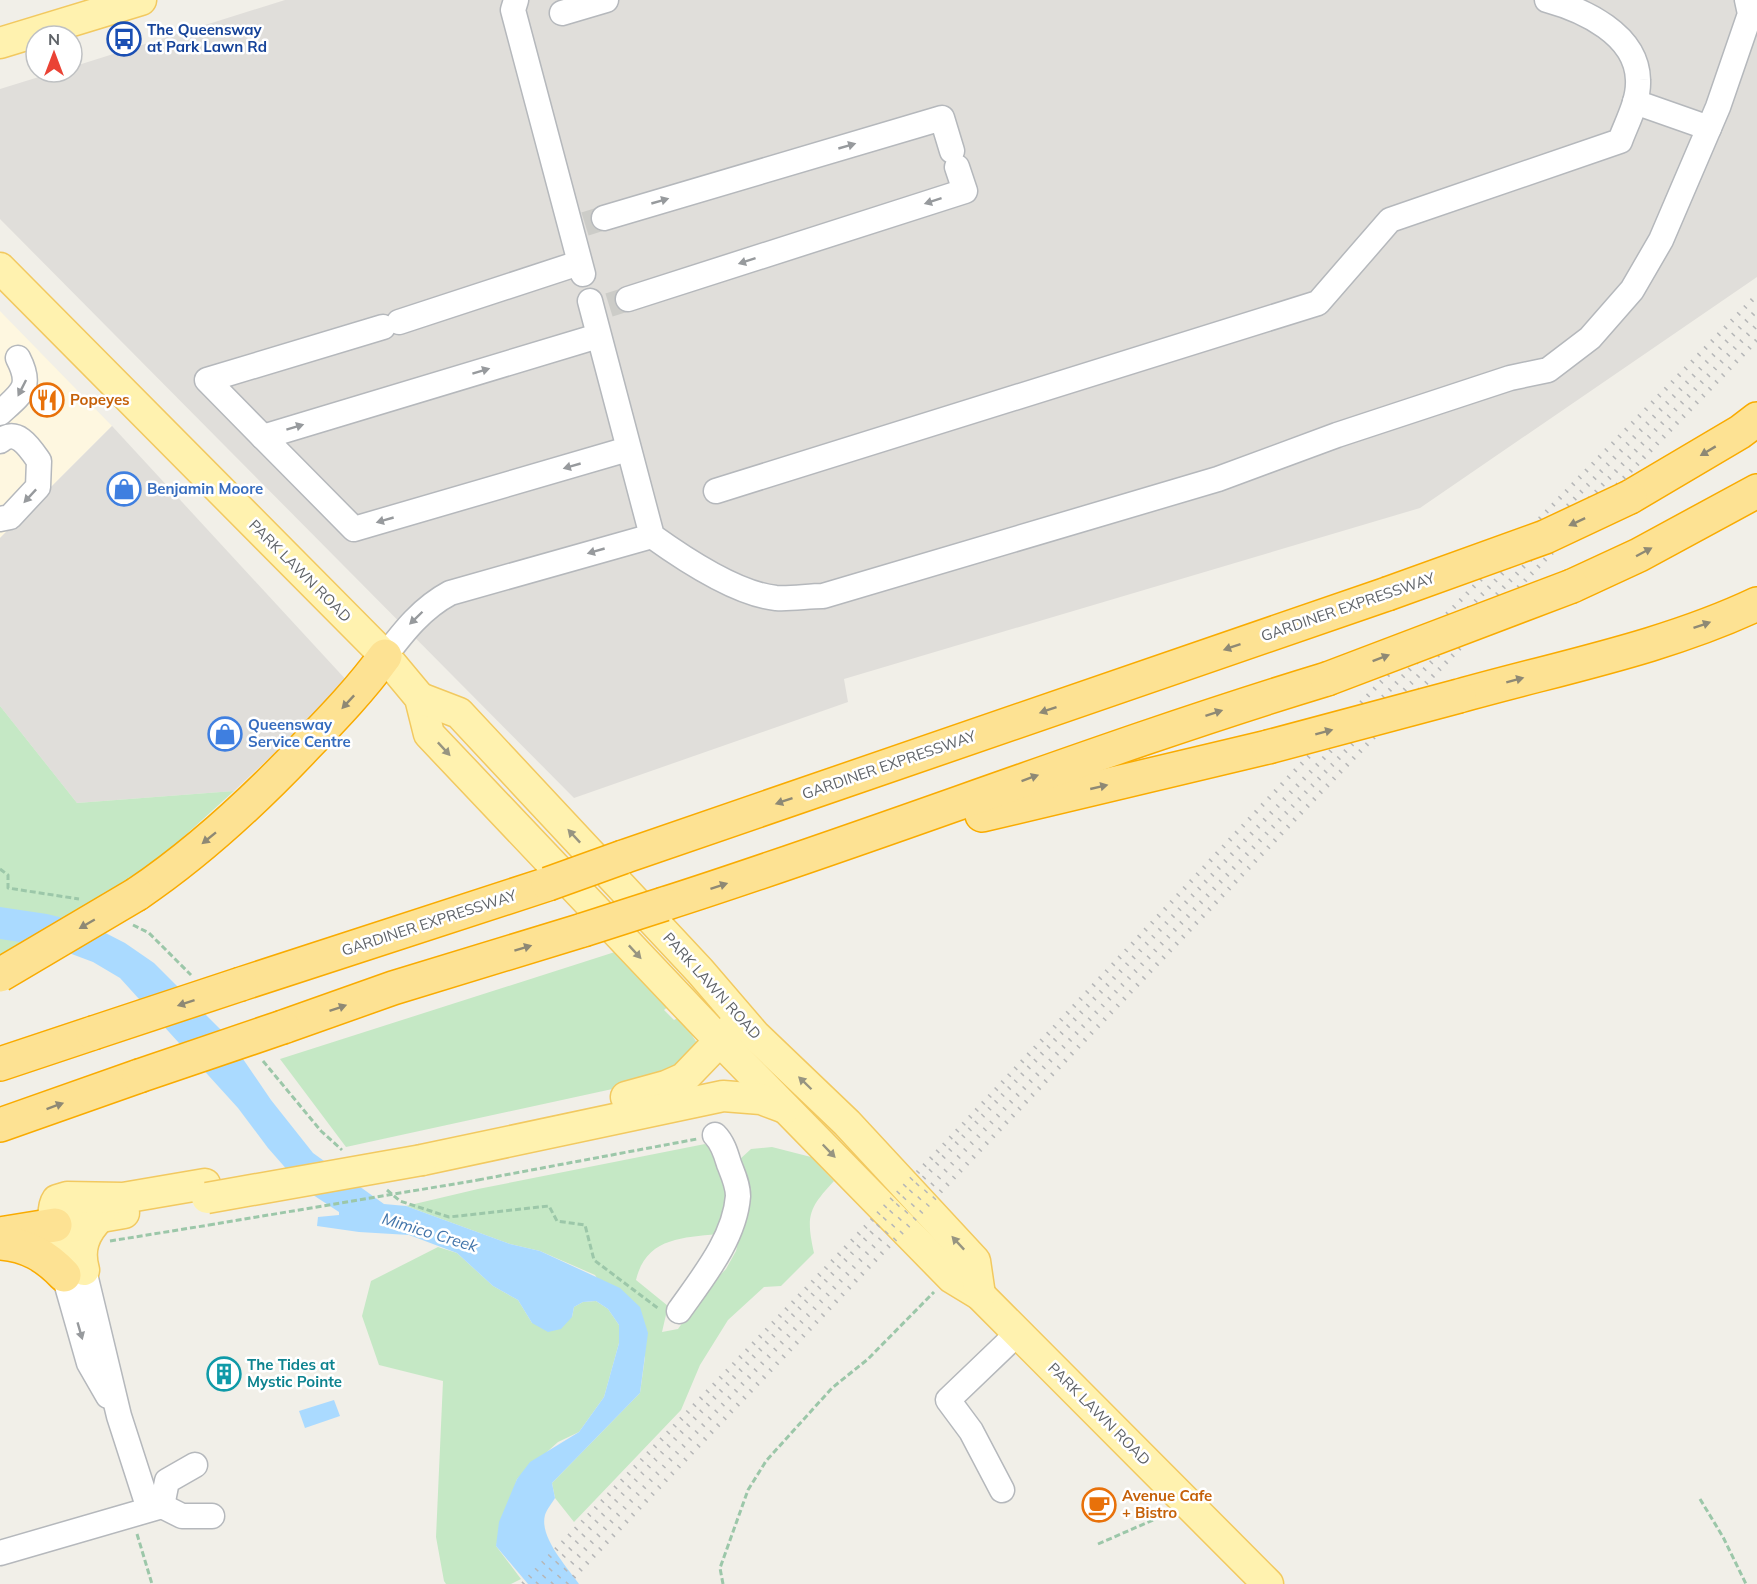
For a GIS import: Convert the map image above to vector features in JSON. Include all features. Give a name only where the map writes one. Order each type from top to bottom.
[{"type":"highway","name":"GARDINER EXPRESSWAY","points":[[0,1064],[548,884],[1387,594],[1545,537],[1630,497],[1740,432],[1757,419]]},
{"type":"highway","points":[[0,1125],[393,988],[777,868],[1213,714],[1327,679],[1572,586],[1639,555],[1757,491]]},
{"type":"highway","points":[[777,868],[902,834],[1268,747],[1459,696],[1642,645],[1733,615],[1757,604]]},
{"type":"highway","points":[[0,975],[160,879],[251,804],[363,687],[385,656]]},
{"type":"highway","points":[[0,1234],[55,1225]]},
{"type":"highway","points":[[0,1243],[39,1254],[74,1272]]},
{"type":"main road","points":[[0,43],[141,0]]},
{"type":"main road","name":"PARK LAWN ROAD","points":[[0,268],[385,656],[420,698],[429,734],[727,1048],[952,1278],[980,1295],[1268,1584]]},
{"type":"main road","name":"PARK LAWN ROAD","points":[[420,698],[459,713],[749,1027],[847,1123],[975,1261],[980,1295]]},
{"type":"main road","points":[[74,1272],[86,1235],[207,1202],[413,1153],[666,1086],[684,1078],[727,1048],[749,1027]]},
{"type":"main road","points":[[649,1111],[709,1081],[727,1048]]},
{"type":"main road","points":[[413,1153],[723,1096],[761,1099],[788,1109]]},
{"type":"main road","points":[[74,1272],[55,1225],[54,1206],[57,1200],[67,1197],[207,1202]]},
{"type":"main road","points":[[55,1225],[104,1230]]},
{"type":"street","points":[[516,0],[513,10],[586,223],[581,269],[207,380],[354,529],[628,449]]},
{"type":"street","points":[[562,14],[606,0]]},
{"type":"street","points":[[716,491],[1318,303],[1390,220],[1620,141],[1635,102],[1638,78],[1634,61],[1619,37],[1599,21],[1547,0]]},
{"type":"street","points":[[586,223],[942,118],[964,191],[605,304],[598,336],[652,536],[681,556],[725,581],[775,598],[823,596],[1218,479],[1337,435],[1500,381],[1548,370],[1590,338],[1632,290],[1661,240],[1709,128],[1750,14],[1748,0]]},
{"type":"street","points":[[1635,102],[1709,128]]},
{"type":"street","points":[[263,437],[598,336]]},
{"type":"street","points":[[0,413],[21,394],[26,385],[27,375],[8,363]]},
{"type":"street","points":[[0,441],[5,436],[16,436],[26,443],[39,461],[38,487],[10,517],[0,519]]},
{"type":"street","points":[[385,656],[407,627],[432,602],[450,593],[652,536]]},
{"type":"street","points":[[679,1311],[707,1271],[728,1232],[735,1210],[738,1193],[734,1175],[720,1141],[715,1135]]},
{"type":"street","points":[[74,1272],[89,1362],[119,1416],[156,1508]]},
{"type":"street","points":[[1002,1490],[971,1431],[948,1400],[1018,1332]]},
{"type":"street","points":[[156,1508],[167,1481],[195,1465]]},
{"type":"street","points":[[0,1553],[156,1508],[182,1516],[212,1516]]},
{"type":"path","points":[[0,869],[8,875],[8,888]]},
{"type":"path","points":[[104,1230],[207,1202],[478,1180],[715,1135]]},
{"type":"path","points":[[449,1217],[549,1206],[556,1221],[585,1225],[594,1260],[658,1309],[679,1311]]},
{"type":"path","points":[[723,1584],[720,1568],[748,1490],[766,1461],[832,1388],[868,1359],[934,1292]]},
{"type":"path","points":[[1700,1499],[1723,1537],[1746,1584]]},
{"type":"path","points":[[1098,1544],[1154,1520]]},
{"type":"path","points":[[137,1532],[152,1584]]},
{"type":"shaded area","points":[[285,0],[1757,0],[1757,277],[1420,508],[844,679],[848,702],[574,798],[0,219],[0,89],[24,82],[24,84],[84,84],[84,63]]},
{"type":"shaded area","points":[[0,311],[112,426],[0,538]]},
{"type":"shaded area","points":[[112,426],[349,683],[234,791],[77,803],[0,706],[0,538]]},
{"type":"green space","points":[[0,706],[77,803],[234,791],[159,859],[0,956]]},
{"type":"green space","points":[[618,951],[669,1006],[664,1010],[674,1020],[680,1017],[699,1046],[663,1078],[346,1147],[280,1059]]},
{"type":"green space","points":[[705,1144],[717,1156],[728,1199],[717,1234],[678,1239],[657,1248],[641,1266],[636,1280],[668,1306],[662,1332],[678,1329],[706,1289],[726,1269],[736,1251],[742,1226],[739,1160],[751,1149],[772,1147],[811,1157],[834,1181],[814,1206],[811,1214],[810,1230],[814,1253],[781,1286],[764,1287],[728,1320],[700,1365],[681,1410],[574,1522],[555,1498],[552,1483],[640,1393],[645,1357],[595,1275],[540,1251],[510,1244],[406,1206],[478,1189]]},
{"type":"green space","points":[[438,1247],[457,1253],[493,1286],[518,1300],[532,1323],[572,1317],[574,1307],[583,1302],[596,1301],[608,1309],[619,1325],[619,1343],[604,1397],[579,1432],[558,1442],[517,1479],[496,1546],[521,1579],[511,1584],[446,1584],[444,1581],[436,1537],[443,1381],[379,1365],[362,1316],[371,1281]]},
{"type":"water","name":"Mimico Creek","points":[[0,907],[47,914],[88,924],[125,943],[154,963],[228,1037],[271,1100],[313,1153],[384,1204],[406,1206],[510,1244],[540,1251],[620,1288],[640,1307],[648,1333],[640,1393],[552,1483],[555,1498],[545,1515],[546,1533],[555,1551],[579,1584],[528,1584],[496,1546],[499,1522],[517,1479],[530,1462],[579,1432],[604,1397],[619,1343],[619,1325],[608,1309],[596,1301],[583,1302],[574,1307],[572,1317],[561,1329],[548,1332],[532,1323],[518,1300],[493,1286],[457,1253],[409,1235],[359,1232],[317,1226],[318,1217],[339,1215],[339,1212],[304,1189],[268,1148],[238,1108],[120,978],[93,962],[53,947],[0,939]]},
{"type":"water","points":[[334,1400],[340,1416],[305,1428],[299,1411]]},
{"type":"tunnel","points":[[585,224],[604,218]]},
{"type":"tunnel","points":[[609,305],[628,299]]},
{"type":"railway","points":[[523,1584],[941,1148],[1286,780],[1757,295]]},
{"type":"railway","points":[[537,1584],[1294,789],[1757,310]]},
{"type":"railway","points":[[552,1584],[1308,790],[1757,325]]},
{"type":"railway","points":[[567,1584],[1321,792],[1757,340]]},
{"type":"place","name":"The Queensway at Park Lawn Rd","points":[[124,39]]},
{"type":"place","name":"Popeyes","points":[[47,400]]},
{"type":"place","name":"Benjamin Moore","points":[[124,489]]},
{"type":"place","name":"Queensway Service Centre","points":[[225,734]]},
{"type":"place","name":"The Tides at Mystic Pointe","points":[[224,1374]]},
{"type":"place","name":"Avenue Cafe + Bistro","points":[[1099,1505]]}]
